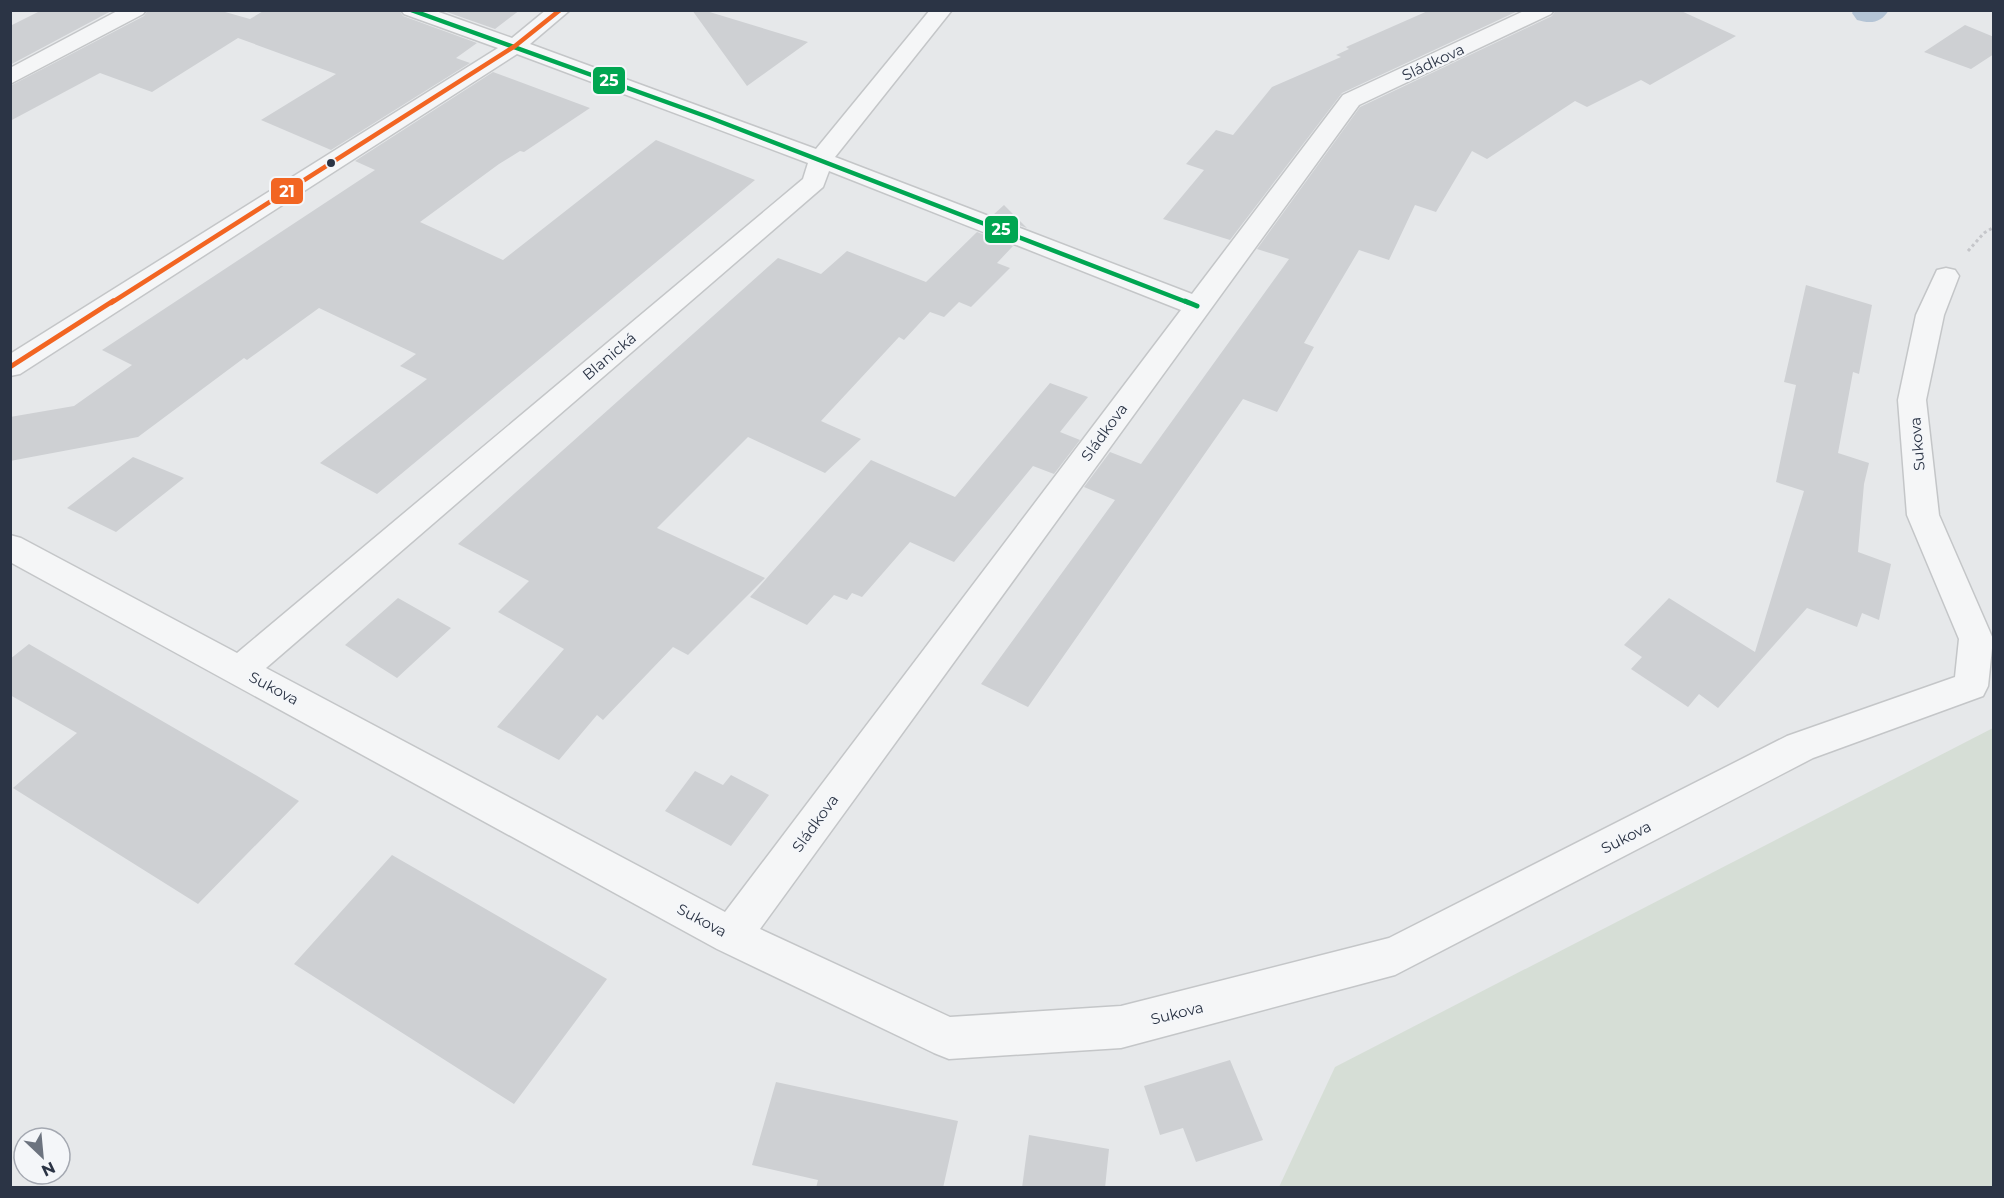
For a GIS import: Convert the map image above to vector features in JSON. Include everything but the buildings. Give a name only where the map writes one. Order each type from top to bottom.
[{"type":"street","points":[[10,77],[136,10]]},
{"type":"street","points":[[411,10],[821,159],[1197,306]]},
{"type":"street","points":[[10,367],[515,46],[560,10]]},
{"type":"street","name":"Blanická","points":[[240,670],[814,182],[821,159],[942,10]]},
{"type":"street","name":"Sládkova","points":[[731,936],[1351,100],[1544,10]]},
{"type":"street","name":"Sukova","points":[[10,547],[731,936],[950,1038],[1121,1027],[1395,957],[1800,747],[1971,686],[1976,639],[1923,515],[1912,400],[1930,315],[1946,276]]},
{"type":"shaded area","points":[[1993,728],[1993,1187],[1279,1187],[1335,1067]]},
{"type":"waterway","points":[[1869,13],[1873,10]]},
{"type":"transit line","name":"25","points":[[411,10],[708,117],[1197,306]]},
{"type":"transit line","name":"21","points":[[10,367],[515,46],[560,10]]}]
